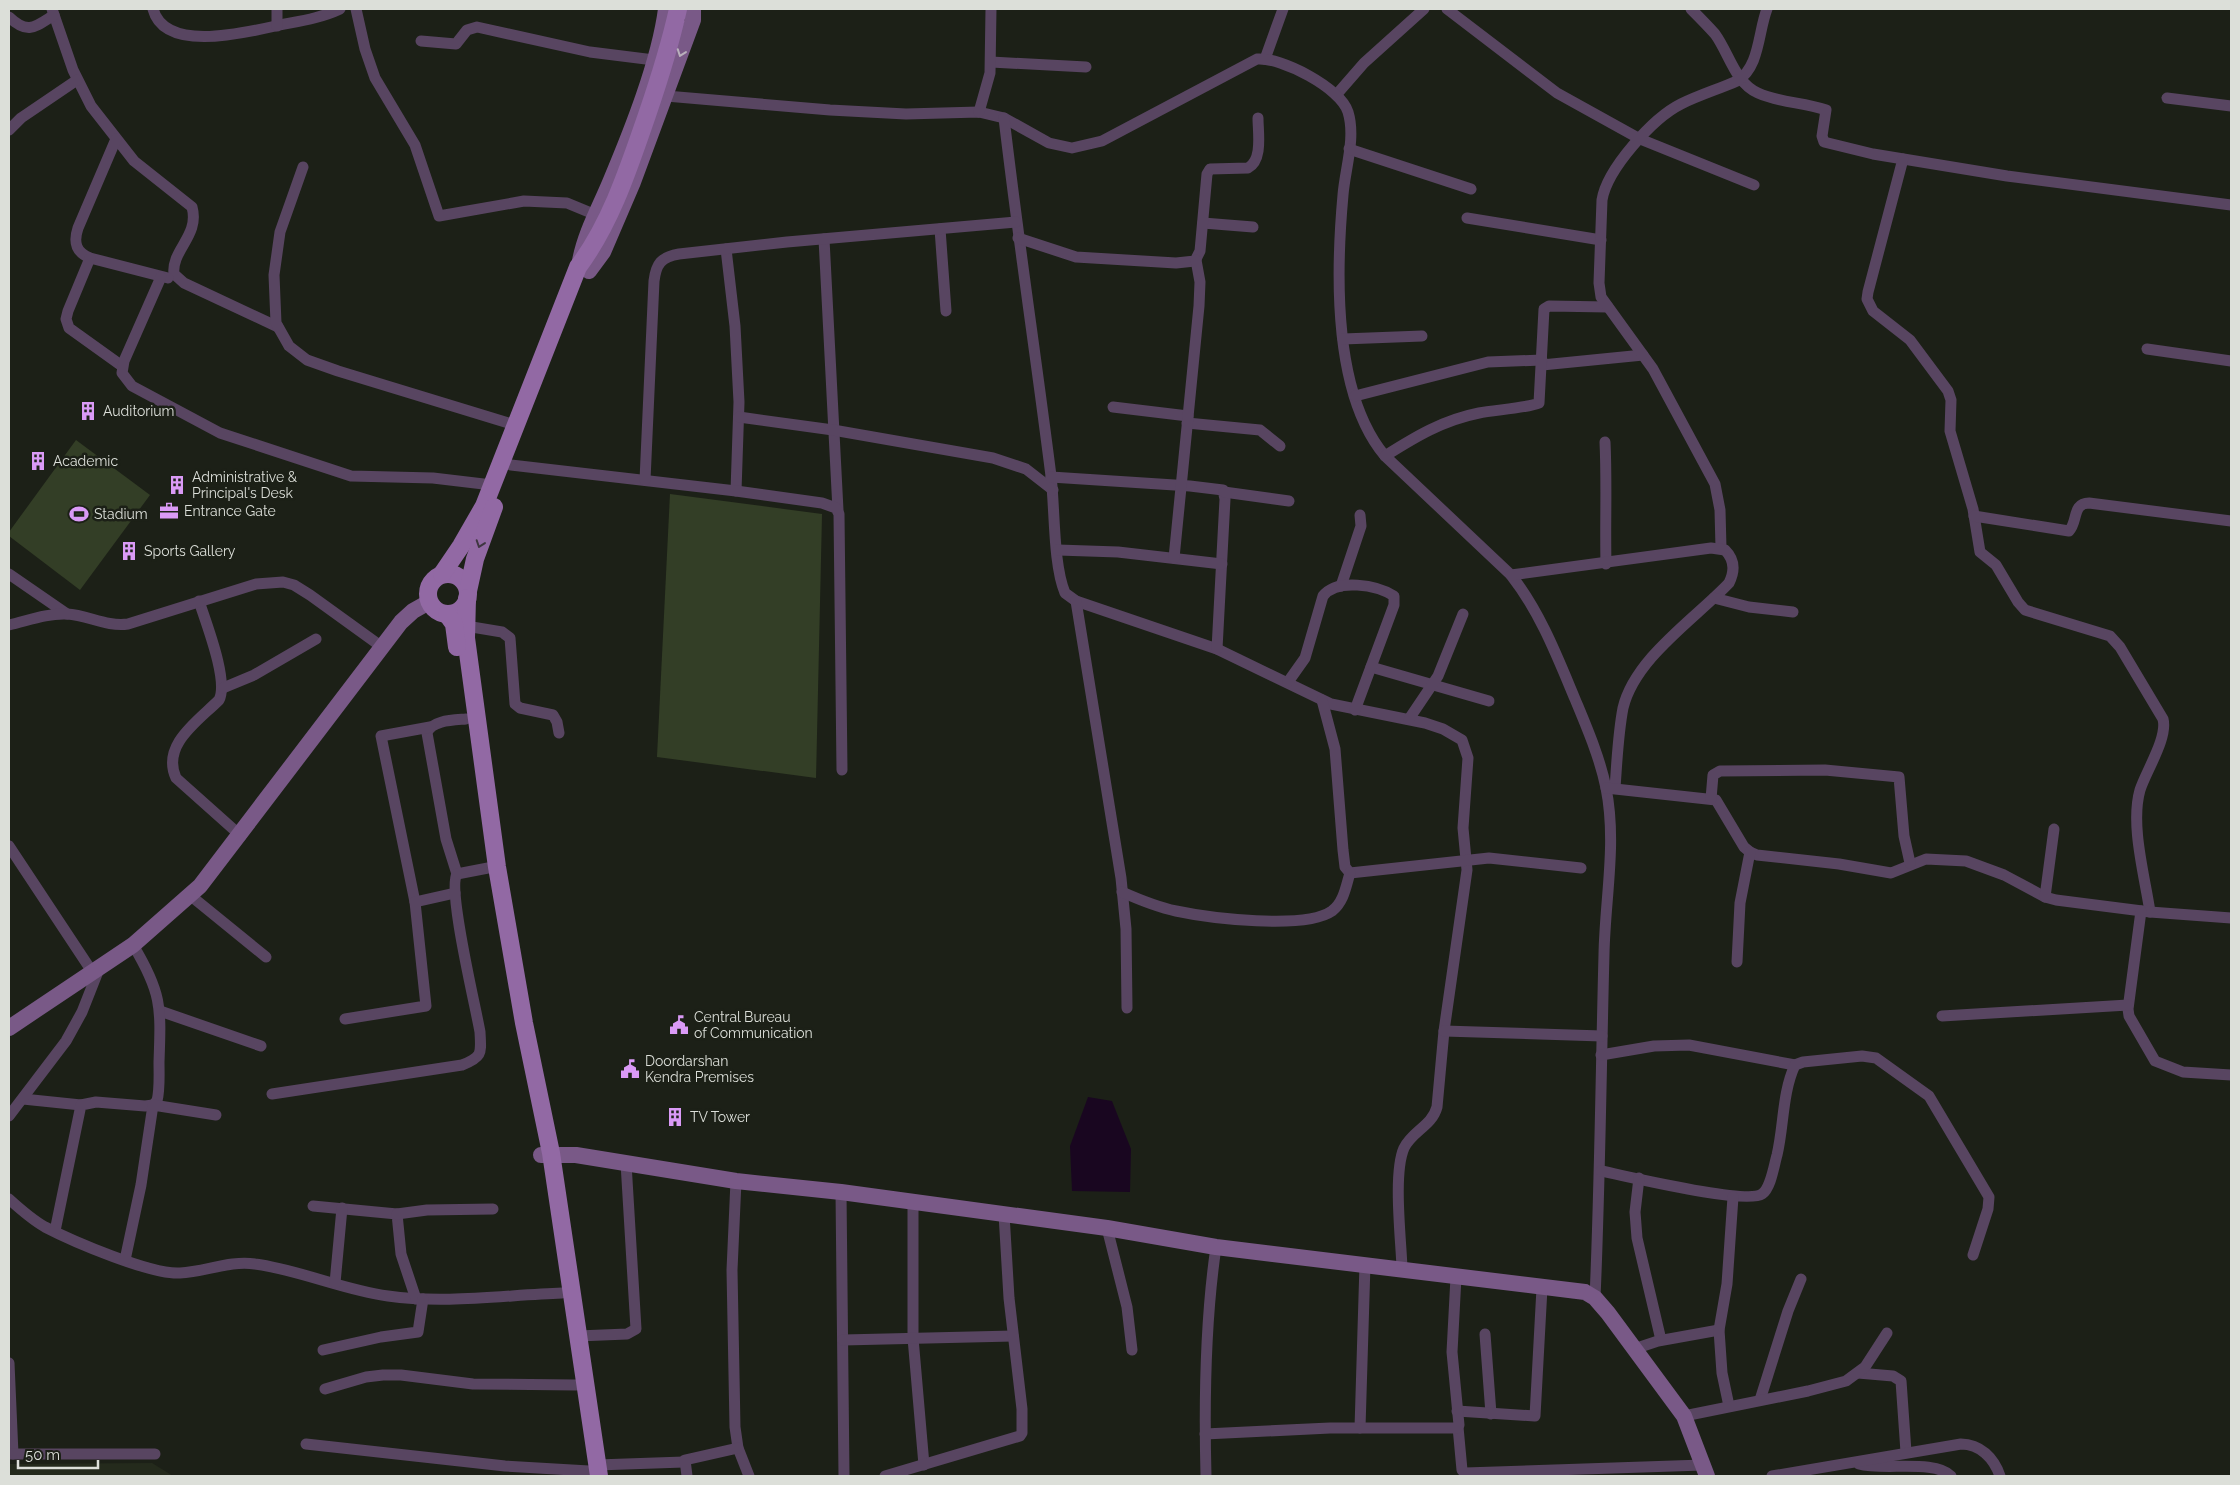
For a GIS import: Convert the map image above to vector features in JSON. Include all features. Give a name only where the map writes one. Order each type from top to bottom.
[{"type":"main road","points":[[442,574],[474,524],[492,485],[515,425],[620,186],[642,130],[666,59],[678,9]]},
{"type":"main road","points":[[584,269],[475,559],[468,595],[466,626],[497,867],[578,1336],[594,1472]]},
{"type":"main road","points":[[442,574],[456,575],[462,579],[468,595],[460,610],[448,614],[437,611],[429,602],[428,589],[436,577],[442,574]]},
{"type":"main road","points":[[448,614],[454,624],[488,868],[546,1154],[562,1293],[576,1385],[594,1472]]},
{"type":"street","points":[[153,9],[161,24],[193,36],[222,36],[277,26],[340,9]]},
{"type":"street","points":[[277,9],[277,26]]},
{"type":"street","points":[[356,9],[365,50],[375,78],[415,145],[439,216],[524,201],[567,203],[596,215]]},
{"type":"street","points":[[584,269],[583,245],[616,169],[654,60],[666,9]]},
{"type":"street","points":[[584,269],[603,252],[633,182],[693,20],[694,9]]},
{"type":"street","points":[[979,112],[988,82],[991,62],[991,9]]},
{"type":"street","points":[[1264,59],[1283,9]]},
{"type":"street","points":[[1337,94],[1364,62],[1424,9]]},
{"type":"street","points":[[1447,9],[1550,89],[1640,139],[1754,185]]},
{"type":"street","points":[[1690,9],[1715,35],[1741,79],[1758,94],[1780,101],[1826,110],[1822,136],[1824,142],[1903,159],[2080,186],[2231,205]]},
{"type":"street","points":[[1596,1298],[1601,1171],[1601,1055],[1604,941],[1612,842],[1611,788],[1624,707],[1635,680],[1654,655],[1729,583],[1733,575],[1732,559],[1721,548],[1720,510],[1715,484],[1664,389],[1601,297],[1598,283],[1602,200],[1608,180],[1624,156],[1665,115],[1680,104],[1741,79],[1753,62],[1767,9]]},
{"type":"street","points":[[9,17],[21,27],[27,29],[35,27],[53,12],[77,80],[91,106],[134,161],[192,207],[194,224],[174,268],[174,274],[177,279]]},
{"type":"street","points":[[421,41],[456,44],[467,30],[474,27],[590,52],[654,60]]},
{"type":"street","points":[[666,96],[830,110],[906,114],[979,112],[1004,118],[1049,144],[1061,147],[1082,148],[1102,141],[1250,62],[1264,59],[1288,65],[1337,94],[1349,113],[1349,149],[1340,222],[1339,278],[1343,339],[1355,396],[1369,434],[1385,456],[1511,575],[1535,609],[1561,665],[1611,788]]},
{"type":"street","points":[[991,62],[1086,67]]},
{"type":"street","points":[[9,130],[21,118],[77,80]]},
{"type":"street","points":[[2167,98],[2231,106]]},
{"type":"street","points":[[1004,118],[1018,238],[1053,490],[1062,586],[1065,593],[1076,601],[1217,649],[1322,700],[1355,710],[1434,726],[1455,734],[1466,748],[1468,764],[1463,828],[1467,861],[1466,878],[1444,1031],[1436,1112],[1433,1118],[1410,1137],[1401,1156],[1399,1173],[1402,1268]]},
{"type":"street","points":[[1174,558],[1199,306],[1200,282],[1196,260],[1200,251],[1208,171],[1210,168],[1243,168],[1253,165],[1257,157],[1258,118]]},
{"type":"street","points":[[116,138],[75,238],[80,254],[161,277],[177,279],[278,327]]},
{"type":"street","points":[[1349,149],[1472,189]]},
{"type":"street","points":[[1903,159],[1868,298],[1873,311],[1910,340],[1948,391],[1951,400],[1950,431],[1974,516],[1980,552],[1996,565],[2022,607],[2028,611],[2110,636],[2120,647],[2163,719],[2164,731],[2140,792],[2138,805],[2146,911],[2128,1005],[2130,1016],[2155,1061],[2183,1072],[2231,1075]]},
{"type":"street","points":[[302,167],[276,250],[273,292],[278,327],[289,346],[307,360],[515,425]]},
{"type":"street","points":[[1467,218],[1601,240]]},
{"type":"street","points":[[645,480],[656,268],[659,262],[672,256],[726,249],[1016,222]]},
{"type":"street","points":[[1202,223],[1252,228]]},
{"type":"street","points":[[940,229],[946,311]]},
{"type":"street","points":[[1018,238],[1059,252],[1096,259],[1176,262],[1196,260]]},
{"type":"street","points":[[824,239],[838,510],[842,770]]},
{"type":"street","points":[[726,249],[735,326],[739,417],[736,491]]},
{"type":"street","points":[[90,258],[66,319],[69,328],[122,366]]},
{"type":"street","points":[[161,277],[122,366],[125,379],[132,386],[220,433],[274,452],[358,477],[433,478],[492,485]]},
{"type":"street","points":[[1385,456],[1431,428],[1448,421],[1506,408],[1537,405],[1540,401],[1543,311],[1546,308],[1608,307]]},
{"type":"street","points":[[1343,339],[1422,336]]},
{"type":"street","points":[[2147,349],[2231,362]]},
{"type":"street","points":[[1355,396],[1488,362],[1542,362],[1642,355]]},
{"type":"street","points":[[1113,407],[1260,430],[1280,446]]},
{"type":"street","points":[[739,417],[834,430],[993,458],[1026,469],[1053,490]]},
{"type":"street","points":[[1605,442],[1607,482],[1605,498],[1606,564]]},
{"type":"street","points":[[511,465],[736,491],[822,503],[838,510]]},
{"type":"street","points":[[1051,477],[1215,488],[1224,492],[1289,501]]},
{"type":"street","points":[[1217,649],[1224,492]]},
{"type":"street","points":[[1974,516],[2069,531],[2078,507],[2088,503],[2231,521]]},
{"type":"street","points":[[1341,586],[1361,526],[1360,515]]},
{"type":"street","points":[[1511,575],[1721,548]]},
{"type":"street","points":[[1058,550],[1098,550],[1222,564]]},
{"type":"street","points":[[9,574],[67,614]]},
{"type":"street","points":[[9,626],[51,615],[67,614],[118,626],[264,582],[289,583],[310,595],[382,648]]},
{"type":"street","points":[[1288,682],[1305,658],[1323,596],[1330,589],[1341,586],[1380,590],[1394,596],[1394,605],[1355,710]]},
{"type":"street","points":[[1714,598],[1749,607],[1793,612]]},
{"type":"street","points":[[1076,601],[1122,892],[1126,929],[1127,1008]]},
{"type":"street","points":[[199,602],[223,688],[220,700],[178,742],[172,753],[171,768],[176,778],[241,836]]},
{"type":"street","points":[[9,1028],[133,945],[191,896],[241,836],[401,622],[413,611],[429,602]]},
{"type":"street","points":[[1410,720],[1446,659],[1463,614]]},
{"type":"street","points":[[466,626],[502,632],[510,638],[512,643],[515,704],[520,708],[553,714],[559,733]]},
{"type":"street","points":[[223,688],[254,675],[316,639]]},
{"type":"street","points":[[1371,667],[1488,701]]},
{"type":"street","points":[[1322,700],[1335,750],[1345,867],[1350,873]]},
{"type":"street","points":[[345,1019],[426,1006],[415,902],[381,736],[430,727],[443,722],[466,719]]},
{"type":"street","points":[[272,1094],[462,1065],[478,1058],[481,1052],[480,1032],[455,893],[454,882],[457,874],[446,839],[427,733],[430,727]]},
{"type":"street","points":[[1711,799],[1713,775],[1720,771],[1825,770],[1900,777],[1904,836],[1910,863]]},
{"type":"street","points":[[1611,788],[1711,799],[1719,803],[1744,847],[1750,852],[1839,864],[1883,873],[1896,872],[1910,863],[1932,858],[1966,861],[2004,875],[2045,897],[2066,902],[2231,918]]},
{"type":"street","points":[[2045,897],[2054,829]]},
{"type":"street","points":[[9,846],[96,971]]},
{"type":"street","points":[[1737,962],[1740,904],[1750,852]]},
{"type":"street","points":[[1350,873],[1494,858],[1581,868]]},
{"type":"street","points":[[457,874],[488,868]]},
{"type":"street","points":[[1122,892],[1155,906],[1177,912],[1255,921],[1304,919],[1324,915],[1337,905],[1344,893],[1350,873]]},
{"type":"street","points":[[415,902],[455,893]]},
{"type":"street","points":[[191,896],[266,957]]},
{"type":"street","points":[[125,1260],[141,1185],[153,1105],[158,1096],[160,1011],[152,978],[133,945]]},
{"type":"street","points":[[9,1116],[66,1041],[82,1012],[96,971]]},
{"type":"street","points":[[1942,1016],[2128,1005]]},
{"type":"street","points":[[160,1011],[260,1046]]},
{"type":"street","points":[[1444,1031],[1602,1036]]},
{"type":"street","points":[[1601,1055],[1654,1046],[1690,1045],[1795,1065],[1803,1062],[1871,1057],[1884,1062],[1928,1096],[1989,1197],[1988,1209],[1973,1255]]},
{"type":"street","points":[[1601,1171],[1733,1197],[1758,1196],[1766,1189],[1776,1156],[1785,1103],[1795,1065]]},
{"type":"street","points":[[23,1099],[80,1105],[96,1102],[153,1105],[216,1115]]},
{"type":"street","points":[[55,1231],[80,1105]]},
{"type":"street","points":[[546,1154],[626,1163],[736,1181],[841,1192],[1107,1228],[1216,1247],[1402,1268],[1456,1277],[1585,1292],[1596,1298],[1684,1416],[1705,1471],[1465,1473],[1462,1470],[1452,1352],[1456,1277]]},
{"type":"street","points":[[578,1336],[627,1334],[636,1329],[626,1163]]},
{"type":"street","points":[[1640,1178],[1635,1212],[1637,1238],[1661,1340]]},
{"type":"street","points":[[736,1181],[732,1270],[735,1427],[738,1448],[749,1476]]},
{"type":"street","points":[[841,1192],[844,1476]]},
{"type":"street","points":[[1729,1406],[1722,1373],[1719,1330],[1727,1284],[1733,1197]]},
{"type":"street","points":[[9,1199],[29,1217],[55,1231],[155,1271],[172,1273],[239,1263],[254,1264],[386,1296],[419,1299],[562,1293]]},
{"type":"street","points":[[914,1202],[913,1338],[924,1465]]},
{"type":"street","points":[[313,1206],[396,1214],[427,1210],[493,1209]]},
{"type":"street","points":[[335,1283],[342,1208]]},
{"type":"street","points":[[322,1350],[381,1337],[418,1332],[419,1299],[401,1254],[396,1214]]},
{"type":"street","points":[[884,1476],[992,1445],[1022,1433],[1022,1408],[1013,1336],[1004,1214]]},
{"type":"street","points":[[1107,1228],[1127,1307],[1132,1350]]},
{"type":"street","points":[[1206,1476],[1205,1434],[1208,1317],[1216,1247]]},
{"type":"street","points":[[1360,1428],[1365,1264]]},
{"type":"street","points":[[1760,1400],[1788,1311],[1801,1279]]},
{"type":"street","points":[[1457,1411],[1535,1416],[1542,1288]]},
{"type":"street","points":[[1634,1350],[1661,1340],[1719,1330]]},
{"type":"street","points":[[1684,1416],[1834,1386],[1858,1373],[1869,1362],[1888,1333]]},
{"type":"street","points":[[1485,1334],[1492,1414]]},
{"type":"street","points":[[842,1340],[1013,1336]]},
{"type":"street","points":[[9,1363],[11,1454],[155,1454]]},
{"type":"street","points":[[1858,1373],[1893,1376],[1901,1381],[1906,1452]]},
{"type":"street","points":[[325,1389],[366,1377],[383,1375],[401,1375],[473,1384],[576,1385]]},
{"type":"street","points":[[1205,1434],[1360,1428],[1458,1427]]},
{"type":"street","points":[[306,1444],[505,1466],[594,1472],[684,1462],[687,1459],[738,1448]]},
{"type":"street","points":[[1772,1476],[1811,1473],[1855,1462],[1947,1445],[1974,1445],[1989,1458],[2000,1476]]},
{"type":"street","points":[[684,1462],[687,1476]]},
{"type":"street","points":[[1855,1462],[1871,1467],[1936,1468],[1951,1476]]},
{"type":"shaded area","name":"Stadium","points":[[76,440],[150,495],[80,590],[9,536],[9,532]]},
{"type":"shaded area","points":[[670,494],[822,514],[816,778],[657,757]]},
{"type":"shaded area","points":[[1088,1097],[1112,1101],[1131,1149],[1130,1192],[1072,1191],[1070,1146]]},
{"type":"shaded area","points":[[152,1463],[173,1476],[9,1476],[9,1464]]},
{"type":"place","name":"Auditorium","points":[[88,411]]},
{"type":"place","name":"Academic","points":[[38,461]]},
{"type":"place","name":"Administrative & Principal's Desk","points":[[177,485]]},
{"type":"place","name":"Entrance Gate","points":[[169,511]]},
{"type":"place","name":"Stadium","points":[[79,514]]},
{"type":"place","name":"Sports Gallery","points":[[129,551]]},
{"type":"place","name":"Central Bureau of Communication","points":[[679,1025]]},
{"type":"place","name":"Doordarshan Kendra Premises","points":[[630,1069]]},
{"type":"place","name":"TV Tower","points":[[675,1117]]}]
